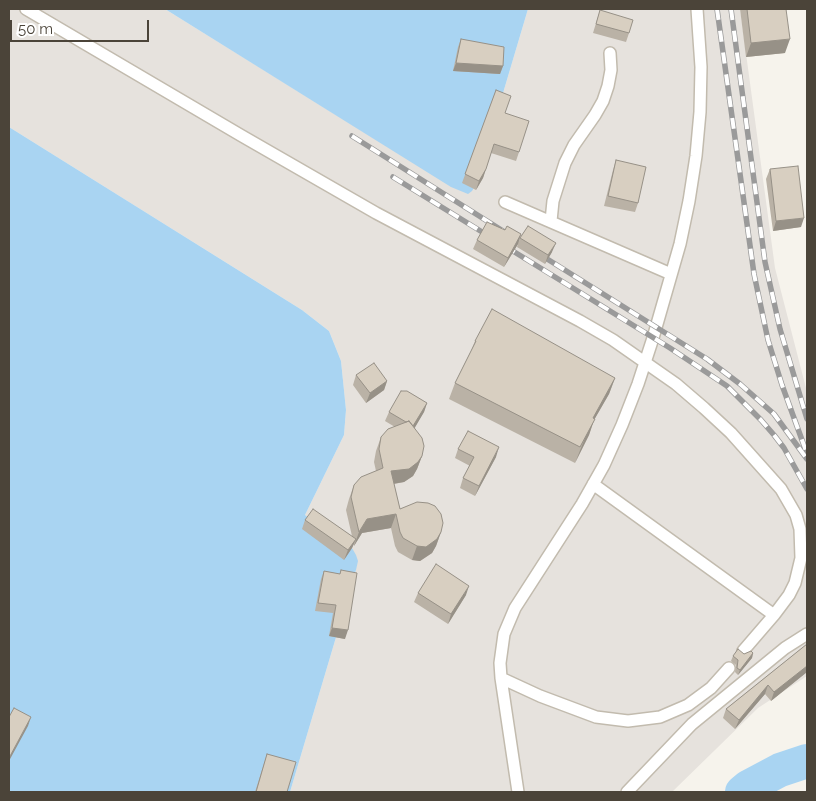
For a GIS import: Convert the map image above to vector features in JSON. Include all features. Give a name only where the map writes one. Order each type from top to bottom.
[{"type":"lane","points":[[26,9],[376,213],[580,321],[646,361],[676,384],[731,433],[757,461],[789,501],[800,529],[801,558],[795,583],[789,595],[744,651]]},
{"type":"lane","points":[[518,792],[501,678],[502,647],[509,620],[518,602],[593,484],[622,425],[646,361],[690,201],[697,148],[701,68],[697,9]]},
{"type":"lane","points":[[551,221],[556,188],[565,163],[574,145],[603,101],[611,70],[610,54]]},
{"type":"lane","points":[[505,202],[671,274]]},
{"type":"lane","points":[[593,484],[774,615]]},
{"type":"lane","points":[[627,792],[692,724],[784,648],[807,634]]},
{"type":"lane","points":[[501,678],[540,696],[596,717],[628,721],[660,717],[688,705],[711,688],[729,668]]},
{"type":"shaded area","points":[[9,9],[165,9],[451,186],[476,184],[528,9],[740,9],[775,268],[807,392],[807,676],[758,708],[672,792],[290,792],[356,570],[352,548],[305,515],[344,435],[346,410],[341,361],[329,331],[302,310],[9,127]]},
{"type":"water","points":[[165,9],[528,9],[476,184],[468,194],[451,187]]},
{"type":"water","points":[[9,127],[302,310],[329,331],[341,361],[346,410],[344,435],[305,515],[352,548],[358,561],[290,792],[9,792]]},
{"type":"building","points":[[747,9],[786,9],[790,39],[751,43]]},
{"type":"building","points":[[600,10],[633,20],[629,33],[596,24]]},
{"type":"building","points":[[461,39],[504,47],[503,66],[456,63]]},
{"type":"building","points":[[496,90],[511,96],[505,113],[529,121],[519,152],[494,144],[486,169],[479,181],[465,174]]},
{"type":"building","points":[[616,160],[646,167],[638,203],[608,196]]},
{"type":"building","points":[[798,166],[804,218],[776,221],[770,169]]},
{"type":"building","points":[[487,222],[505,230],[507,226],[521,234],[508,258],[477,240]]},
{"type":"building","points":[[528,226],[556,243],[548,255],[520,238]]},
{"type":"building","points":[[492,309],[615,378],[593,418],[595,419],[580,447],[455,383]]},
{"type":"building","points":[[374,363],[387,381],[370,393],[356,375]]},
{"type":"building","points":[[401,391],[407,391],[427,403],[413,426],[409,421],[406,422],[389,412]]},
{"type":"building","points":[[409,421],[422,438],[424,446],[422,456],[409,469],[391,471],[400,509],[417,502],[428,503],[435,506],[441,514],[443,523],[441,532],[437,539],[426,547],[417,546],[403,538],[396,514],[367,519],[359,532],[351,497],[354,485],[361,477],[383,468],[379,449],[381,437],[388,429]]},
{"type":"building","points":[[468,431],[499,447],[479,486],[463,478],[474,457],[458,449]]},
{"type":"building","points":[[313,509],[356,539],[348,550],[305,520]]},
{"type":"building","points":[[436,564],[469,586],[451,614],[418,593]]},
{"type":"building","points":[[341,570],[357,573],[348,630],[332,628],[336,605],[318,603],[324,571],[340,574]]},
{"type":"building","points":[[807,644],[807,666],[774,692],[768,685],[739,720],[726,709]]},
{"type":"building","points":[[738,649],[744,654],[751,651],[753,653],[740,670],[737,668],[738,660],[733,656]]},
{"type":"building","points":[[14,708],[31,717],[9,758],[9,717]]},
{"type":"building","points":[[267,754],[296,762],[287,792],[256,792]]},
{"type":"waterway","points":[[742,792],[780,770],[807,761]]},
{"type":"railway","points":[[717,9],[754,274],[768,340],[806,451]]},
{"type":"railway","points":[[731,9],[765,262],[780,329],[807,419]]},
{"type":"railway","points":[[352,136],[503,231]]},
{"type":"railway","points":[[393,177],[670,348],[727,386],[774,435],[784,448],[807,489]]},
{"type":"railway","points":[[536,252],[707,359],[740,384],[774,414],[807,459]]}]
